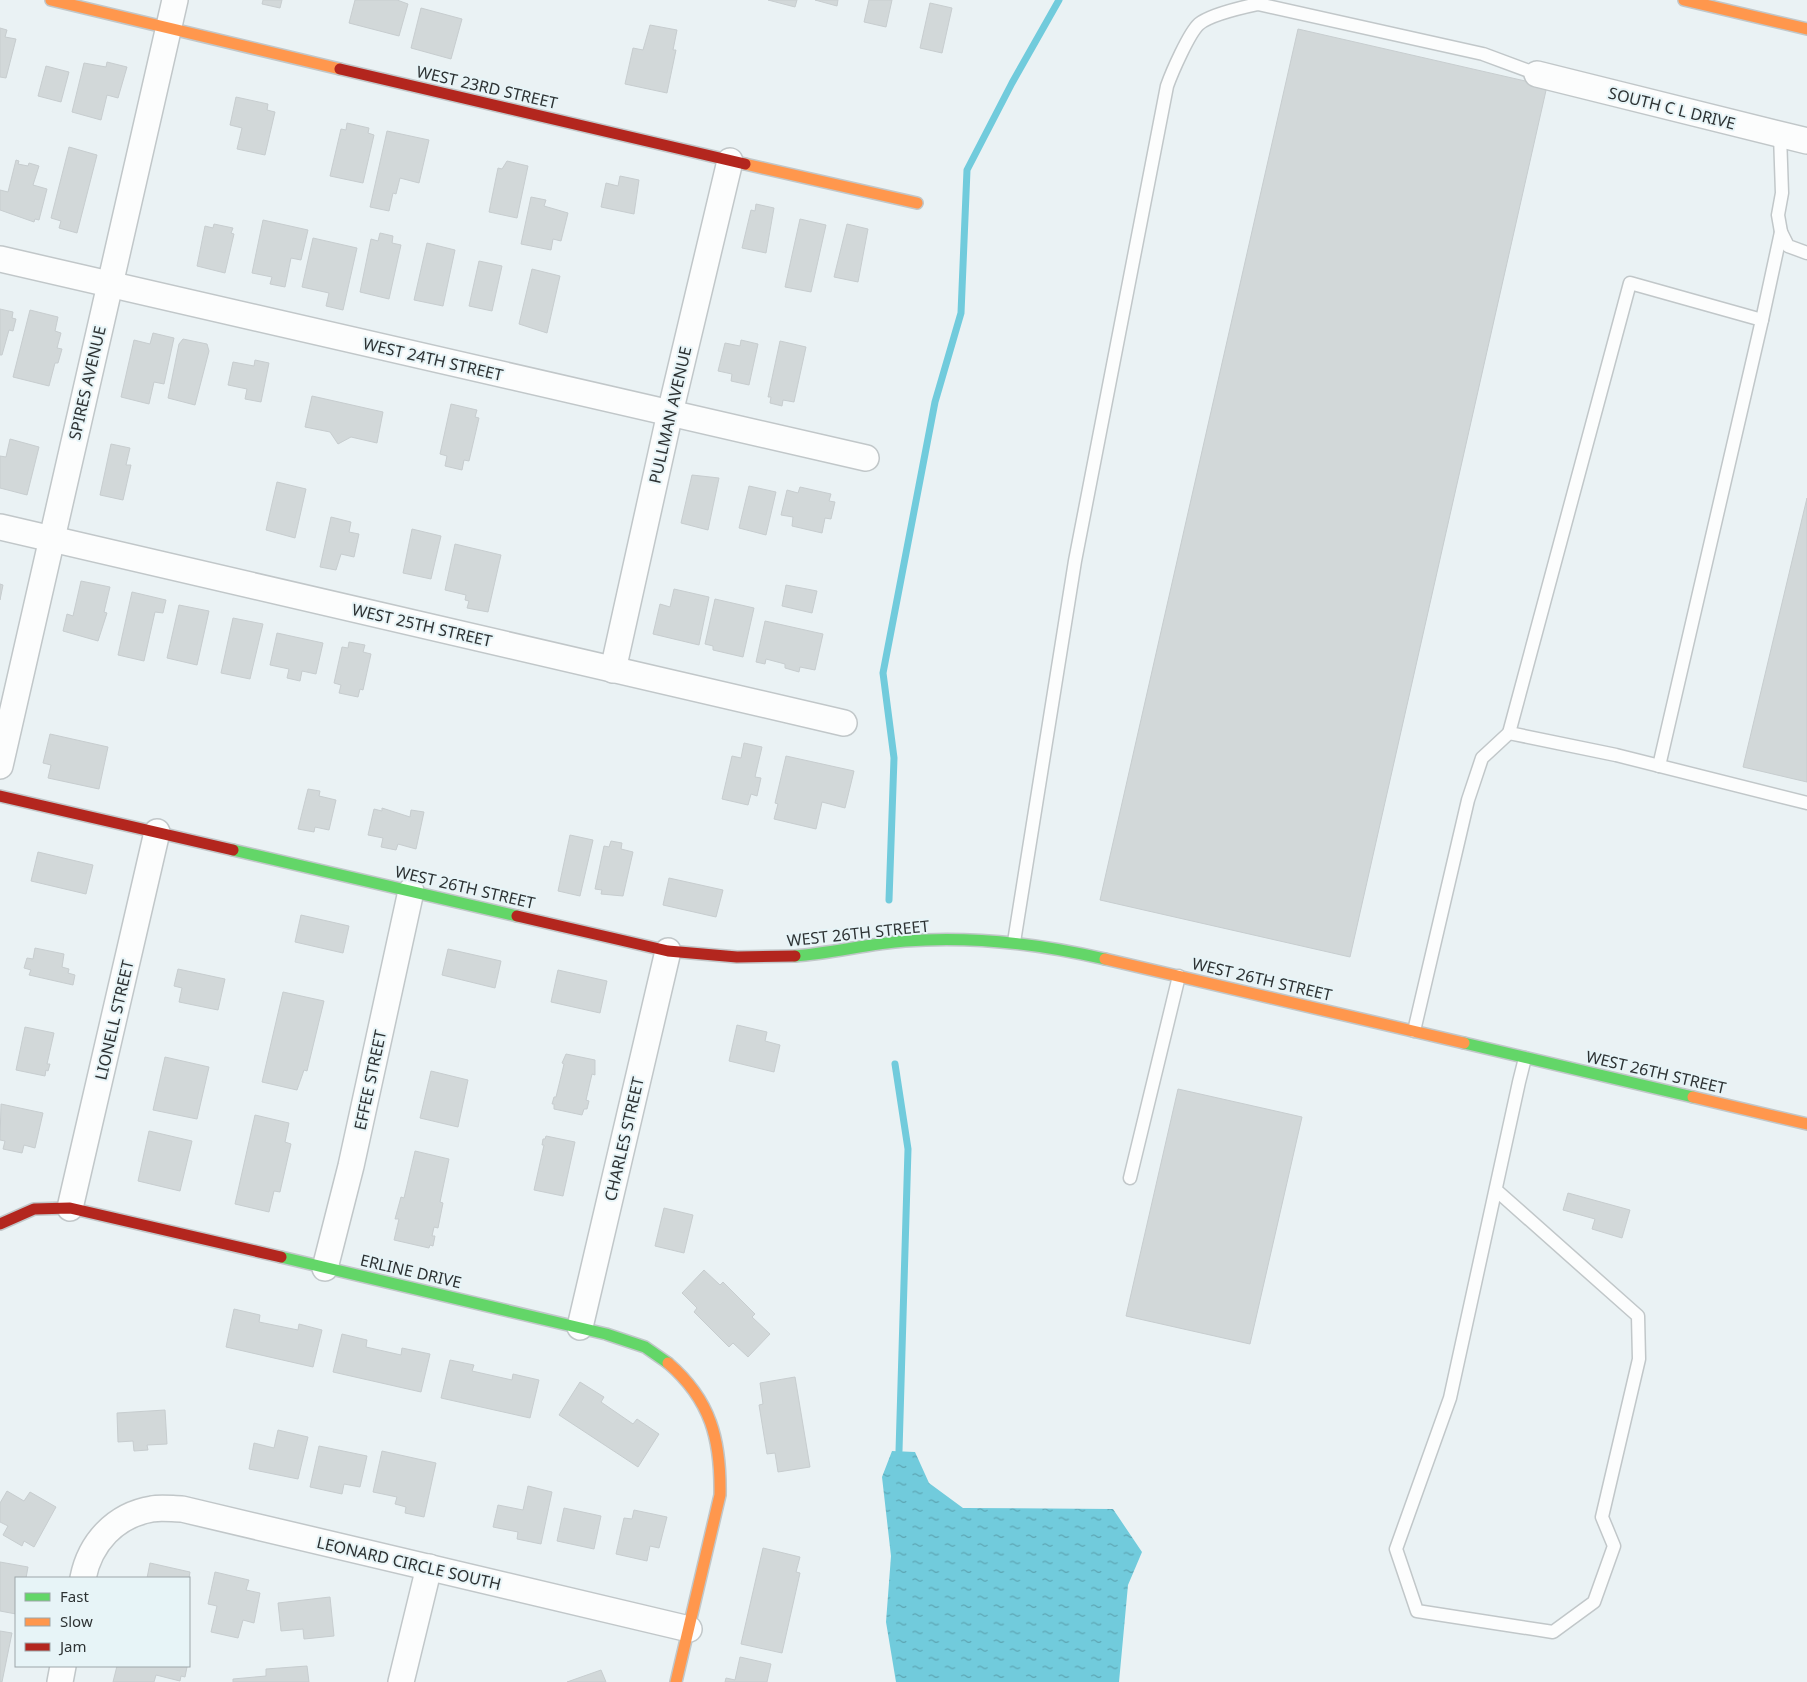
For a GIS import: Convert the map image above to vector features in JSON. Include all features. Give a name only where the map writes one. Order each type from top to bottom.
[{"type":"main road","name":"WEST 23RD STREET","points":[[51,0],[730,161],[917,203]]},
{"type":"main road","points":[[1684,0],[1807,29]]},
{"type":"main road","name":"WEST 26TH STREET","points":[[0,796],[668,950],[708,956],[765,958],[808,955],[905,942],[1014,942],[1072,951],[1807,1124]]},
{"type":"main road","name":"ERLINE DRIVE","points":[[0,1224],[22,1212],[43,1206],[70,1208],[580,1327],[634,1342],[673,1367],[694,1389],[711,1418],[718,1440],[721,1464],[720,1495],[676,1682]]},
{"type":"street","name":"SPIRES AVENUE","points":[[0,766],[175,0]]},
{"type":"street","name":"SOUTH C L DRIVE","points":[[1537,74],[1807,142]]},
{"type":"street","name":"PULLMAN AVENUE","points":[[613,670],[670,413],[730,161]]},
{"type":"street","name":"WEST 24TH STREET","points":[[0,259],[866,458]]},
{"type":"street","name":"WEST 25TH STREET","points":[[0,527],[844,723]]},
{"type":"street","name":"LIONELL STREET","points":[[70,1208],[157,832]]},
{"type":"street","name":"EFFEE STREET","points":[[325,1268],[351,1166],[411,891]]},
{"type":"street","name":"CHARLES STREET","points":[[580,1327],[668,950]]},
{"type":"street","name":"LEONARD CIRCLE SOUTH","points":[[82,1577],[85,1566],[97,1543],[110,1528],[129,1515],[153,1509],[182,1509],[689,1629]]},
{"type":"street","points":[[400,1682],[429,1567]]},
{"type":"street","points":[[60,1682],[63,1667]]},
{"type":"lane","points":[[1014,942],[1075,561],[1167,86],[1177,60],[1199,24],[1231,11],[1258,4],[1483,54],[1537,74]]},
{"type":"lane","points":[[1780,135],[1782,193],[1778,215],[1781,232],[1788,246],[1807,253]]},
{"type":"lane","points":[[1659,766],[1781,232]]},
{"type":"lane","points":[[1414,1031],[1468,800],[1482,758],[1509,733],[1630,283],[1762,320]]},
{"type":"lane","points":[[1509,733],[1616,754],[1807,803]]},
{"type":"lane","points":[[1130,1178],[1179,976]]},
{"type":"lane","points":[[1496,1190],[1638,1316],[1638,1359],[1602,1518],[1614,1546],[1594,1602],[1553,1632],[1417,1611],[1396,1549],[1450,1398],[1525,1058]]},
{"type":"water","points":[[892,1451],[915,1452],[929,1483],[963,1508],[1113,1509],[1142,1552],[1128,1585],[1119,1682],[896,1682],[886,1622],[891,1556],[882,1477]]},
{"type":"building","points":[[263,0],[282,0],[280,8],[262,4]]},
{"type":"building","points":[[355,0],[397,0],[408,4],[399,36],[349,23]]},
{"type":"building","points":[[768,0],[797,0],[795,7]]},
{"type":"building","points":[[815,0],[838,0],[837,6]]},
{"type":"building","points":[[869,0],[892,0],[886,27],[864,22]]},
{"type":"building","points":[[930,3],[952,8],[942,53],[920,48]]},
{"type":"building","points":[[421,8],[462,19],[451,59],[411,48]]},
{"type":"building","points":[[650,25],[677,30],[673,50],[676,50],[667,93],[625,84],[633,48],[643,50]]},
{"type":"building","points":[[0,28],[7,30],[5,37],[16,39],[6,78],[0,77]]},
{"type":"building","points":[[1298,29],[1547,86],[1350,957],[1100,900]]},
{"type":"building","points":[[107,62],[127,67],[118,98],[107,95],[101,120],[72,112],[84,63],[106,67]]},
{"type":"building","points":[[46,66],[69,72],[61,102],[38,96]]},
{"type":"building","points":[[236,97],[268,104],[267,110],[275,112],[265,155],[237,149],[242,128],[230,125]]},
{"type":"building","points":[[347,123],[369,128],[368,133],[374,135],[363,183],[330,176],[341,129],[346,130]]},
{"type":"building","points":[[387,131],[429,140],[419,183],[400,178],[396,194],[393,193],[389,211],[370,207]]},
{"type":"building","points":[[69,147],[97,155],[77,233],[59,228],[61,221],[51,218]]},
{"type":"building","points":[[16,160],[19,161],[18,164],[28,166],[29,163],[39,166],[33,185],[47,189],[39,220],[35,219],[34,222],[0,210],[0,190],[8,192]]},
{"type":"building","points":[[507,161],[528,166],[517,218],[489,212],[498,168],[502,169]]},
{"type":"building","points":[[620,176],[639,180],[634,214],[601,207],[606,183],[618,186]]},
{"type":"building","points":[[531,197],[546,200],[544,206],[568,213],[561,241],[553,239],[551,250],[521,244]]},
{"type":"building","points":[[756,204],[774,208],[766,253],[742,248],[751,210],[755,211]]},
{"type":"building","points":[[800,219],[826,225],[811,292],[785,287]]},
{"type":"building","points":[[263,220],[308,230],[301,260],[291,258],[285,287],[270,284],[272,277],[252,273]]},
{"type":"building","points":[[214,224],[233,228],[231,233],[234,234],[225,273],[197,266],[205,226],[213,228]]},
{"type":"building","points":[[847,224],[868,229],[858,282],[834,277]]},
{"type":"building","points":[[380,233],[393,236],[392,243],[401,245],[389,299],[360,292],[371,239],[378,241]]},
{"type":"building","points":[[313,238],[357,248],[343,310],[326,306],[329,293],[302,287]]},
{"type":"building","points":[[427,243],[455,250],[443,306],[414,300]]},
{"type":"building","points":[[479,261],[502,266],[492,311],[469,306]]},
{"type":"building","points":[[532,269],[560,276],[547,333],[519,324]]},
{"type":"building","points":[[0,309],[13,312],[12,318],[16,319],[13,331],[9,330],[2,355],[0,355]]},
{"type":"building","points":[[30,310],[58,317],[55,331],[61,333],[57,348],[62,349],[58,363],[55,363],[49,386],[13,377]]},
{"type":"building","points":[[153,333],[174,338],[164,384],[154,382],[149,404],[121,397],[134,340],[150,344]]},
{"type":"building","points":[[183,339],[207,344],[209,351],[195,405],[168,398],[179,344]]},
{"type":"building","points":[[741,340],[758,344],[749,385],[731,381],[732,374],[718,371],[725,343],[740,346]]},
{"type":"building","points":[[780,341],[806,347],[794,402],[783,400],[782,406],[770,403],[771,397],[768,397]]},
{"type":"building","points":[[255,360],[269,363],[261,402],[245,399],[247,389],[228,385],[233,362],[254,366]]},
{"type":"building","points":[[312,396],[383,412],[377,443],[351,437],[338,444],[330,432],[305,427]]},
{"type":"building","points":[[451,404],[477,410],[475,417],[479,418],[469,461],[464,460],[462,470],[445,466],[447,456],[440,454]]},
{"type":"building","points":[[10,439],[39,447],[27,495],[0,488],[0,456],[6,457]]},
{"type":"building","points":[[111,444],[130,448],[126,465],[131,465],[123,500],[100,495]]},
{"type":"building","points":[[692,475],[719,478],[708,530],[681,523]]},
{"type":"building","points":[[277,482],[306,489],[295,538],[266,530]]},
{"type":"building","points":[[749,486],[776,492],[766,535],[739,528]]},
{"type":"building","points":[[800,487],[831,494],[829,501],[835,502],[831,519],[825,518],[822,533],[792,526],[793,517],[781,515],[787,490],[798,493]]},
{"type":"building","points":[[1807,498],[1807,782],[1743,767]]},
{"type":"building","points":[[331,517],[351,522],[349,532],[359,534],[354,557],[341,554],[336,570],[320,567]]},
{"type":"building","points":[[412,529],[441,536],[431,579],[403,573]]},
{"type":"building","points":[[455,544],[501,555],[488,612],[467,608],[469,601],[465,600],[466,595],[445,590]]},
{"type":"building","points":[[81,581],[110,587],[104,612],[107,613],[98,641],[63,631],[67,614],[73,616]]},
{"type":"building","points":[[0,584],[3,585],[0,600]]},
{"type":"building","points":[[786,585],[817,591],[812,613],[782,606]]},
{"type":"building","points":[[674,589],[709,597],[699,645],[653,634],[660,604],[670,607]]},
{"type":"building","points":[[132,592],[166,600],[163,613],[155,612],[144,661],[118,655]]},
{"type":"building","points":[[715,599],[754,608],[743,657],[713,650],[713,646],[705,644]]},
{"type":"building","points":[[179,605],[209,611],[197,665],[167,658]]},
{"type":"building","points":[[233,618],[263,624],[250,679],[221,673]]},
{"type":"building","points":[[765,621],[823,634],[815,670],[800,667],[799,672],[785,668],[785,664],[766,659],[765,664],[756,662]]},
{"type":"building","points":[[277,633],[323,643],[316,674],[302,671],[300,681],[287,678],[289,669],[270,665]]},
{"type":"building","points":[[349,642],[365,645],[363,652],[371,654],[363,690],[360,689],[358,697],[339,693],[341,685],[334,683],[342,647],[348,648]]},
{"type":"building","points":[[50,734],[108,747],[99,789],[48,778],[51,765],[43,763]]},
{"type":"building","points":[[744,743],[762,747],[755,777],[761,778],[757,796],[751,794],[748,805],[722,799],[732,756],[741,758]]},
{"type":"building","points":[[786,756],[854,771],[845,808],[822,802],[816,829],[774,819],[778,804],[775,803]]},
{"type":"building","points":[[308,789],[320,791],[319,796],[336,800],[329,830],[315,827],[314,832],[298,829]]},
{"type":"building","points":[[382,808],[410,817],[411,810],[424,812],[416,849],[398,844],[396,850],[381,847],[383,838],[368,835],[374,809],[382,811]]},
{"type":"building","points":[[570,835],[593,840],[580,896],[558,891]]},
{"type":"building","points":[[611,841],[622,843],[621,849],[633,852],[623,896],[601,894],[602,890],[595,889],[604,846],[609,847]]},
{"type":"building","points":[[38,852],[93,865],[86,894],[31,881]]},
{"type":"building","points":[[669,878],[723,890],[716,917],[663,905]]},
{"type":"building","points":[[301,915],[349,926],[343,953],[295,942]]},
{"type":"building","points":[[35,948],[64,954],[62,967],[69,969],[68,973],[75,975],[73,985],[29,975],[31,970],[24,968],[27,958],[33,959]]},
{"type":"building","points":[[448,949],[501,961],[495,988],[442,975]]},
{"type":"building","points":[[178,969],[225,979],[218,1010],[179,1002],[182,988],[174,986]]},
{"type":"building","points":[[558,970],[607,981],[600,1013],[551,1002]]},
{"type":"building","points":[[283,992],[324,1001],[307,1071],[304,1070],[297,1090],[262,1082]]},
{"type":"building","points":[[737,1025],[767,1032],[765,1041],[780,1045],[774,1072],[729,1061]]},
{"type":"building","points":[[25,1027],[54,1033],[47,1064],[50,1064],[45,1076],[16,1070]]},
{"type":"building","points":[[566,1054],[595,1060],[595,1075],[592,1074],[586,1100],[589,1101],[587,1109],[584,1109],[582,1115],[554,1109],[554,1104],[552,1104],[554,1097],[556,1097],[564,1064],[562,1063]]},
{"type":"building","points":[[165,1057],[209,1067],[197,1119],[153,1110]]},
{"type":"building","points":[[431,1071],[468,1080],[458,1127],[420,1118]]},
{"type":"building","points":[[1178,1089],[1302,1117],[1250,1344],[1126,1316]]},
{"type":"building","points":[[1,1104],[43,1113],[35,1148],[24,1145],[22,1153],[3,1149],[5,1141],[0,1140]]},
{"type":"building","points":[[255,1115],[289,1123],[285,1142],[291,1144],[280,1192],[274,1191],[269,1212],[235,1204]]},
{"type":"building","points":[[149,1131],[192,1141],[180,1191],[138,1181]]},
{"type":"building","points":[[546,1136],[575,1142],[563,1196],[534,1190],[544,1145],[542,1145],[543,1139]]},
{"type":"building","points":[[415,1151],[449,1159],[440,1202],[443,1203],[438,1228],[434,1227],[432,1236],[435,1236],[433,1246],[430,1245],[429,1248],[394,1240],[399,1219],[395,1219],[401,1197],[404,1198]]},
{"type":"building","points":[[1568,1193],[1630,1210],[1622,1238],[1592,1229],[1595,1219],[1563,1210]]},
{"type":"building","points":[[664,1208],[693,1215],[684,1253],[655,1246]]},
{"type":"building","points":[[704,1270],[720,1285],[723,1282],[755,1314],[752,1317],[770,1334],[748,1357],[733,1343],[729,1347],[694,1312],[697,1308],[682,1293]]},
{"type":"building","points":[[234,1309],[260,1315],[259,1322],[298,1330],[299,1324],[322,1330],[313,1367],[226,1347]]},
{"type":"building","points":[[342,1334],[367,1340],[366,1347],[401,1355],[402,1348],[430,1354],[421,1392],[333,1372]]},
{"type":"building","points":[[450,1360],[474,1365],[472,1371],[512,1380],[513,1374],[539,1380],[530,1418],[441,1398]]},
{"type":"building","points":[[795,1377],[810,1467],[778,1472],[775,1453],[767,1454],[759,1405],[763,1404],[760,1383]]},
{"type":"building","points":[[580,1382],[604,1397],[601,1402],[633,1424],[637,1419],[659,1434],[638,1467],[559,1415]]},
{"type":"building","points":[[165,1410],[167,1444],[147,1445],[148,1450],[134,1451],[133,1441],[118,1442],[117,1413]]},
{"type":"building","points":[[278,1430],[308,1437],[298,1479],[249,1469],[254,1443],[274,1448]]},
{"type":"building","points":[[319,1446],[367,1456],[360,1487],[344,1484],[342,1494],[310,1487]]},
{"type":"building","points":[[382,1451],[436,1463],[424,1517],[405,1513],[406,1507],[395,1504],[397,1497],[373,1492]]},
{"type":"building","points":[[528,1486],[552,1492],[541,1544],[517,1539],[518,1532],[493,1527],[498,1505],[523,1510]]},
{"type":"building","points":[[7,1491],[24,1501],[30,1492],[56,1507],[34,1547],[24,1541],[22,1546],[3,1535],[8,1526],[0,1522],[0,1503]]},
{"type":"building","points":[[564,1508],[601,1516],[594,1549],[557,1541]]},
{"type":"building","points":[[634,1510],[667,1517],[659,1548],[650,1546],[647,1561],[616,1554],[624,1518],[632,1519]]},
{"type":"building","points":[[763,1548],[800,1557],[796,1572],[800,1573],[782,1653],[741,1644]]},
{"type":"building","points":[[0,1562],[28,1567],[26,1577],[15,1577],[15,1614],[0,1611]]},
{"type":"building","points":[[150,1563],[190,1572],[189,1577],[147,1577]]},
{"type":"building","points":[[215,1572],[249,1580],[246,1590],[260,1593],[254,1623],[243,1620],[238,1638],[211,1632],[217,1606],[208,1604]]},
{"type":"building","points":[[330,1597],[334,1636],[304,1639],[303,1629],[281,1631],[278,1603]]},
{"type":"building","points":[[0,1631],[12,1633],[2,1682],[0,1682]]},
{"type":"building","points":[[740,1657],[771,1664],[767,1682],[725,1682],[726,1678],[735,1680]]},
{"type":"building","points":[[307,1666],[309,1682],[233,1682],[233,1679],[266,1676],[266,1669]]},
{"type":"building","points":[[117,1667],[187,1667],[185,1677],[181,1676],[180,1681],[156,1675],[154,1682],[113,1682]]},
{"type":"building","points":[[601,1670],[606,1682],[567,1682]]},
{"type":"waterway","points":[[889,900],[894,758],[883,673],[935,402],[961,313],[967,170],[1012,83],[1059,0]]},
{"type":"waterway","points":[[895,1064],[908,1149],[899,1451]]},
{"type":"traffic: fast","points":[[233,850],[517,916]]},
{"type":"traffic: fast","points":[[795,956],[891,942],[955,940],[1031,945],[1105,959]]},
{"type":"traffic: fast","points":[[1464,1043],[1693,1097]]},
{"type":"traffic: fast","points":[[281,1257],[606,1334],[645,1347],[668,1363]]},
{"type":"traffic: slow","points":[[51,0],[340,69]]},
{"type":"traffic: slow","points":[[1684,0],[1807,29]]},
{"type":"traffic: slow","points":[[745,164],[917,203]]},
{"type":"traffic: slow","points":[[1105,959],[1464,1043]]},
{"type":"traffic: slow","points":[[1693,1097],[1807,1124]]},
{"type":"traffic: slow","points":[[668,1363],[683,1377],[704,1407],[715,1439],[720,1475],[720,1495],[676,1682]]},
{"type":"traffic: jam","points":[[340,69],[745,164]]},
{"type":"traffic: jam","points":[[0,796],[233,850]]},
{"type":"traffic: jam","points":[[517,916],[668,951],[737,957],[795,956]]},
{"type":"traffic: jam","points":[[0,1224],[34,1209],[70,1208],[281,1257]]}]
